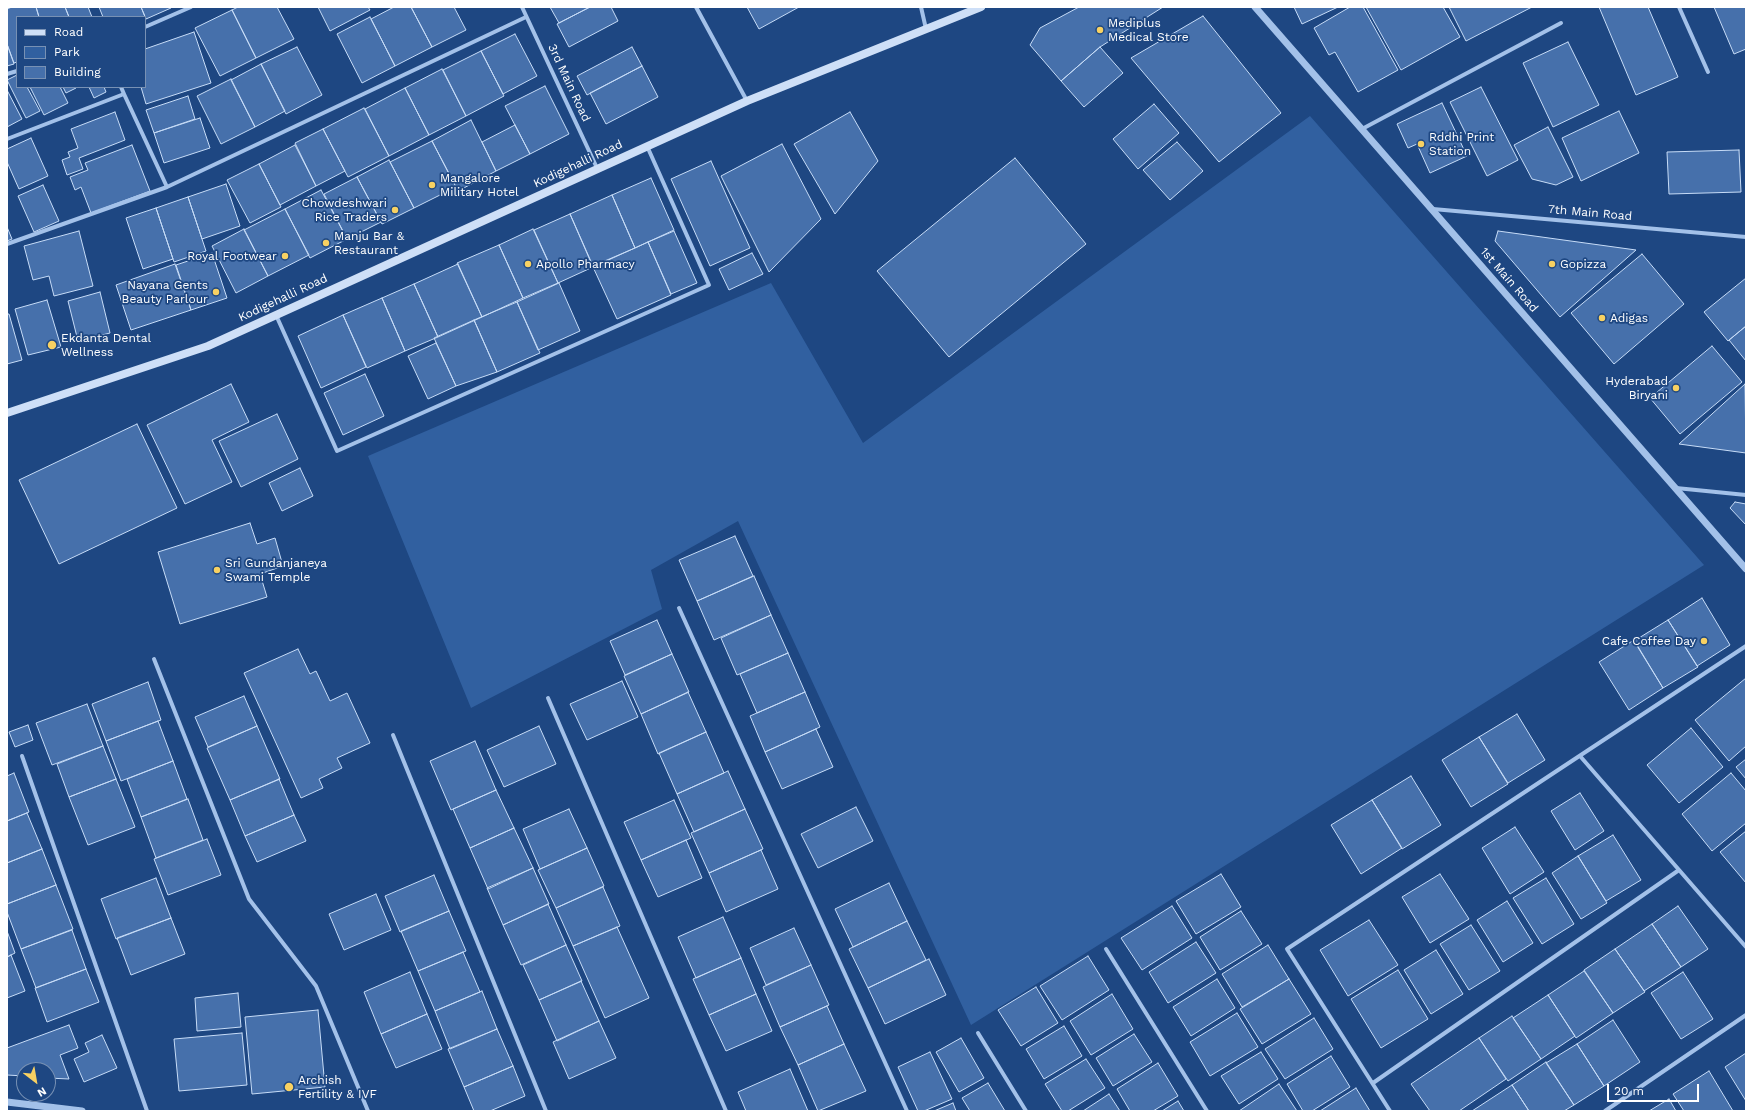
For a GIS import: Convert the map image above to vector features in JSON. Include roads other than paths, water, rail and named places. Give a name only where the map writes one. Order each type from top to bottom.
[{"type":"main road","name":"Kodigehalli Road","points":[[7,413],[208,346],[747,101],[981,7]]},
{"type":"street","points":[[146,27],[191,7]]},
{"type":"street","name":"3rd Main Road","points":[[522,7],[597,168]]},
{"type":"street","points":[[696,7],[747,101]]},
{"type":"street","points":[[921,7],[926,29]]},
{"type":"street","name":"1st Main Road","points":[[1255,7],[1746,569]]},
{"type":"street","points":[[1679,7],[1708,72]]},
{"type":"street","points":[[7,244],[167,187],[526,17]]},
{"type":"street","points":[[1362,129],[1561,23]]},
{"type":"street","points":[[121,88],[167,187]]},
{"type":"street","points":[[7,139],[124,94]]},
{"type":"street","points":[[276,315],[337,451],[709,285],[647,146]]},
{"type":"street","name":"7th Main Road","points":[[1433,209],[1746,237]]},
{"type":"street","points":[[1676,488],[1746,495]]},
{"type":"street","points":[[679,608],[907,1111]]},
{"type":"street","points":[[1390,1111],[1287,950],[1746,646]]},
{"type":"street","points":[[154,659],[249,899],[316,986],[368,1111]]},
{"type":"street","points":[[548,698],[726,1111]]},
{"type":"street","points":[[393,735],[546,1111]]},
{"type":"street","points":[[22,756],[147,1111]]},
{"type":"street","points":[[1580,756],[1746,947]]},
{"type":"street","points":[[1373,1083],[1679,870]]},
{"type":"street","points":[[1106,949],[1207,1111]]},
{"type":"street","points":[[1605,1111],[1746,1015]]},
{"type":"street","points":[[978,1033],[1026,1111]]},
{"type":"street","points":[[7,1102],[82,1111]]},
{"type":"place","name":"Mediplus Medical Store","points":[[1100,30]]},
{"type":"place","name":"Rddhi Print Station","points":[[1421,144]]},
{"type":"place","name":"Mangalore Military Hotel","points":[[432,185]]},
{"type":"place","name":"Chowdeshwari Rice Traders","points":[[395,210]]},
{"type":"place","name":"Manju Bar & Restaurant","points":[[326,243]]},
{"type":"place","name":"Royal Footwear","points":[[285,256]]},
{"type":"place","name":"Apollo Pharmacy","points":[[528,264]]},
{"type":"place","name":"Gopizza","points":[[1552,264]]},
{"type":"place","name":"Nayana Gents Beauty Parlour","points":[[216,292]]},
{"type":"place","name":"Adigas","points":[[1602,318]]},
{"type":"place","name":"Ekdanta Dental Wellness","points":[[52,345]]},
{"type":"place","name":"Hyderabad Biryani","points":[[1676,388]]},
{"type":"place","name":"Sri Gundanjaneya Swami Temple","points":[[217,570]]},
{"type":"place","name":"Cafe Coffee Day","points":[[1704,641]]},
{"type":"place","name":"Archish Fertility & IVF","points":[[289,1087]]}]
